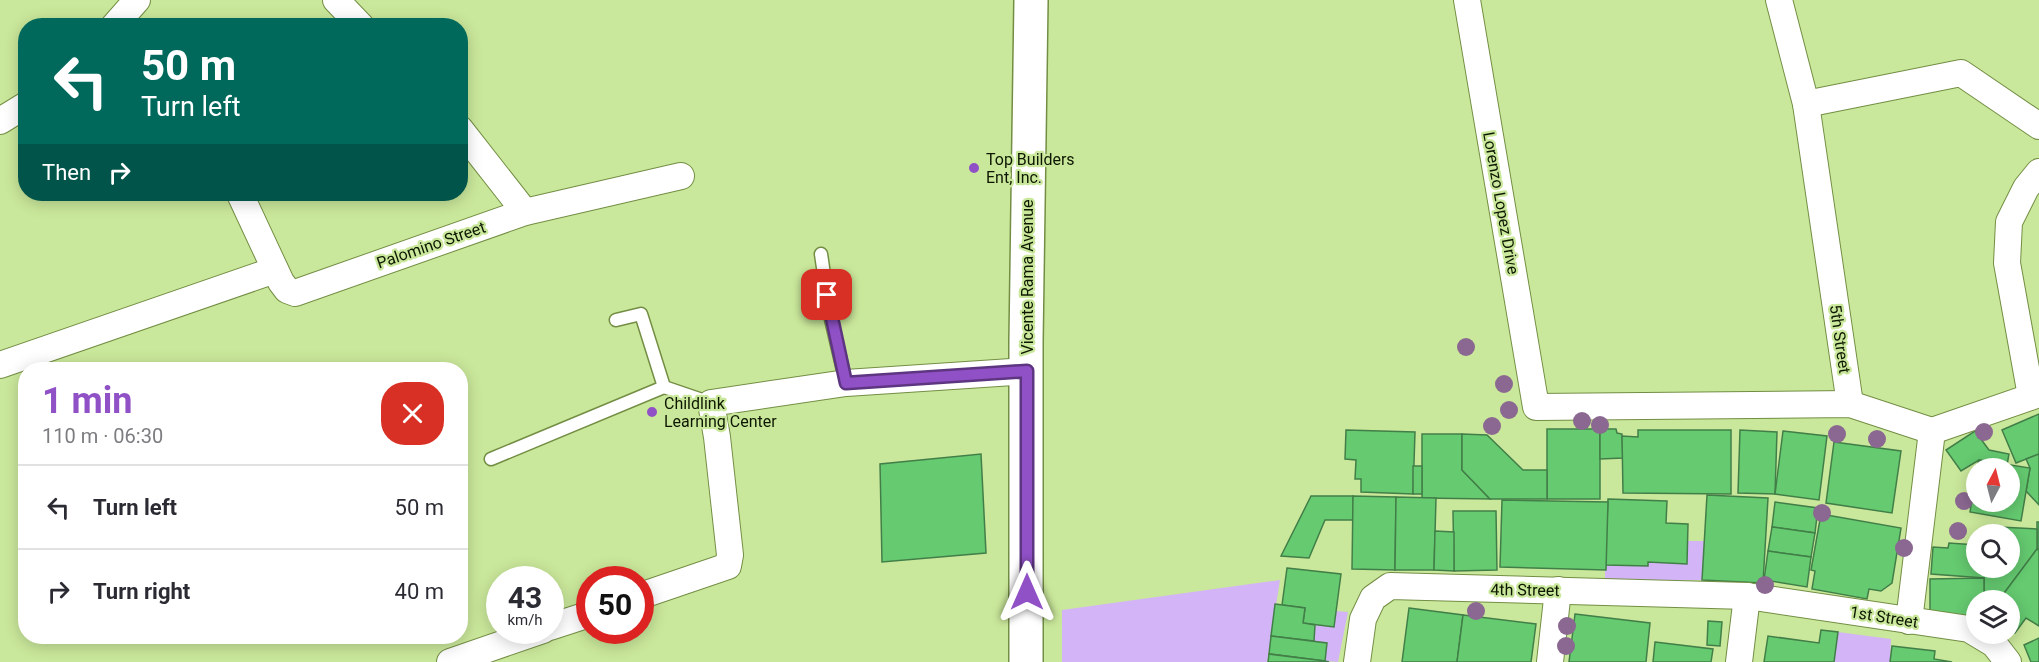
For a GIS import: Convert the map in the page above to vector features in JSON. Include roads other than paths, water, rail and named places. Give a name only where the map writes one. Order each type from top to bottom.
[{"type":"main road","name":"Vicente Rama Avenue","points":[[1026,662],[1026,342],[1031,0]]},
{"type":"street","points":[[121,18],[137,0]]},
{"type":"street","points":[[336,0],[353,18]]},
{"type":"street","name":"Lorenzo Lopez Drive","points":[[1467,0],[1536,407],[1850,404]]},
{"type":"street","name":"5th Street","points":[[1779,0],[1806,104],[1850,404]]},
{"type":"street","points":[[1806,104],[1961,73],[2039,126]]},
{"type":"street","points":[[0,121],[18,110]]},
{"type":"street","points":[[468,139],[525,212]]},
{"type":"street","points":[[1850,404],[1932,431],[2035,395],[2007,263],[2009,222],[2026,188],[2039,172]]},
{"type":"street","name":"Palomino Street","points":[[243,201],[275,270],[287,290],[295,292],[525,212],[681,176]]},
{"type":"street","points":[[0,365],[275,270]]},
{"type":"street","points":[[654,591],[728,566],[728,543],[717,437],[711,403],[846,383],[1027,371]]},
{"type":"street","points":[[1909,621],[1932,431]]},
{"type":"street","name":"4th Street","points":[[1357,662],[1363,619],[1372,598],[1390,586],[1747,596]]},
{"type":"street","points":[[1550,662],[1558,591]]},
{"type":"street","points":[[1739,662],[1747,596]]},
{"type":"street","name":"1st Street","points":[[1747,596],[1969,629],[1994,644],[2008,662]]},
{"type":"street","points":[[450,662],[502,644]]},
{"type":"lane","points":[[821,254],[830,315],[846,383]]},
{"type":"lane","points":[[616,320],[641,314],[664,387]]},
{"type":"lane","points":[[491,459],[664,387],[711,403]]},
{"type":"place","name":"Top Builders Ent, Inc.","points":[[974,168]]},
{"type":"place","name":"Childlink Learning Center","points":[[652,412]]}]
